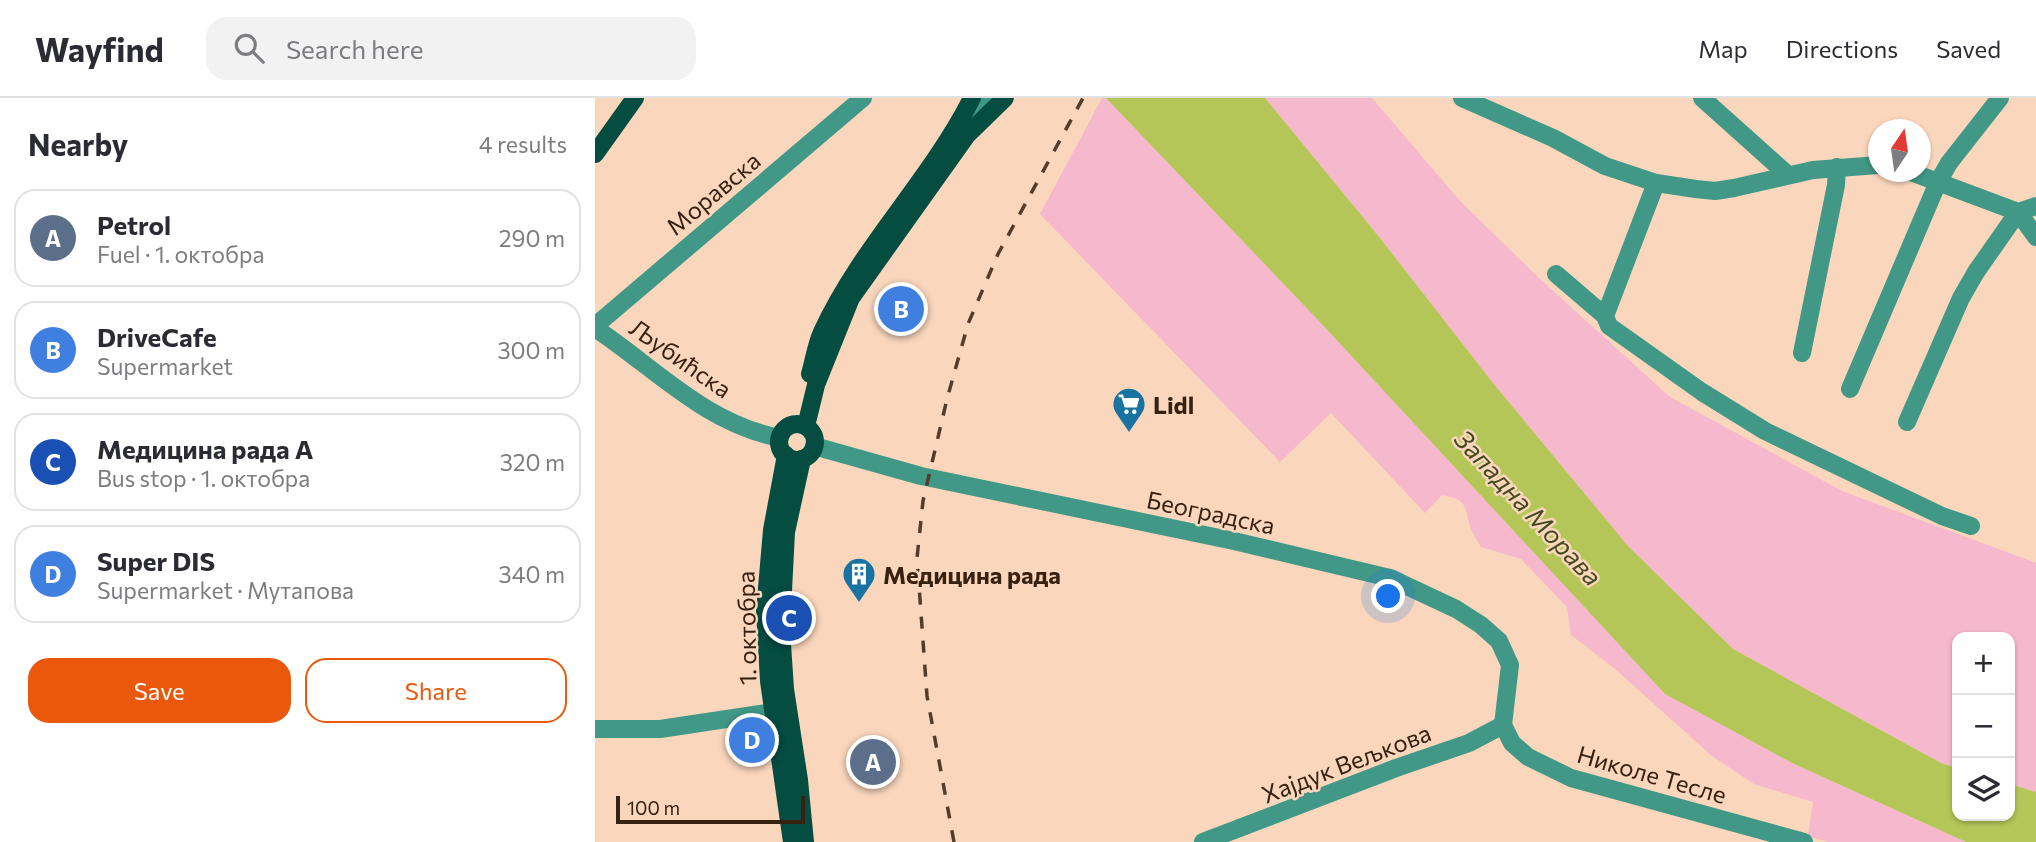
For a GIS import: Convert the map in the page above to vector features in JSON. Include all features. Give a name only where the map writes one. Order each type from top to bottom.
[{"type":"main road","points":[[595,154],[635,98]]},
{"type":"main road","points":[[801,425],[851,298],[962,132],[972,98]]},
{"type":"main road","points":[[962,132],[1005,98]]},
{"type":"main road","points":[[801,425],[813,435],[801,453],[780,447],[779,438],[787,427],[801,425]]},
{"type":"main road","name":"1. октобра","points":[[792,842],[782,710],[785,689],[781,609],[786,532],[801,453]]},
{"type":"main road","name":"1. октобра","points":[[782,710],[805,842]]},
{"type":"street","name":"Моравска","points":[[595,327],[863,98]]},
{"type":"street","points":[[962,132],[984,98]]},
{"type":"street","points":[[1462,98],[1553,138],[1605,166],[1656,183],[1715,191],[1757,184],[1788,175],[1837,167],[1868,165]]},
{"type":"street","points":[[1702,98],[1788,175]]},
{"type":"street","points":[[1850,389],[1938,182],[1949,163],[2000,98]]},
{"type":"street","points":[[1802,353],[1836,185],[1837,167]]},
{"type":"street","points":[[1931,179],[2018,212],[2036,237]]},
{"type":"street","points":[[1605,316],[1656,183]]},
{"type":"street","points":[[1907,422],[1961,298],[1976,272],[2018,212],[2036,206]]},
{"type":"street","points":[[1556,274],[1605,316],[1609,327],[1702,392],[1765,431],[1917,505],[1971,526]]},
{"type":"street","name":"Љубићска","points":[[595,327],[675,389],[721,417],[754,433],[779,438]]},
{"type":"street","name":"Београдска","points":[[801,453],[1234,541],[1399,581],[1456,609],[1499,641],[1510,665],[1503,725]]},
{"type":"street","points":[[595,729],[660,729],[782,710]]},
{"type":"street","name":"Хајдук Вељкова","points":[[1203,842],[1469,743],[1503,725]]},
{"type":"street","name":"Николе Тесле","points":[[1503,725],[1512,743],[1528,757],[1571,778],[1804,842]]},
{"type":"shaded area","points":[[1102,98],[1106,98],[1318,320],[1665,694],[1792,763],[1966,842],[1828,842],[1808,836],[1813,802],[1754,784],[1712,756],[1614,668],[1571,635],[1567,607],[1521,559],[1481,547],[1460,501],[1442,495],[1425,513],[1331,413],[1280,462],[1040,214]]},
{"type":"shaded area","points":[[1265,98],[1372,98],[1460,201],[1541,280],[1670,397],[1842,491],[2036,563],[2036,792],[2015,786],[2015,632],[1952,632],[1952,766],[1941,763],[1733,649],[1628,546],[1493,383],[1380,238]]},
{"type":"water","name":"Западна Морава","points":[[1106,98],[1265,98],[1380,238],[1493,383],[1628,546],[1733,649],[1941,763],[1952,766],[1952,821],[2015,821],[2015,786],[2036,792],[2036,842],[1966,842],[1792,763],[1665,694],[1318,320]]},
{"type":"railway","points":[[954,842],[927,696],[917,558],[923,501],[968,324],[998,254],[1083,98]]},
{"type":"place","name":"DriveCafe","points":[[901,309]]},
{"type":"place","name":"Lidl","points":[[1129,434]]},
{"type":"place","name":"Медицина рада","points":[[859,604]]},
{"type":"place","name":"Медицина рада А","points":[[789,618]]},
{"type":"place","name":"Super DIS","points":[[752,740]]},
{"type":"place","name":"Petrol","points":[[873,762]]}]
